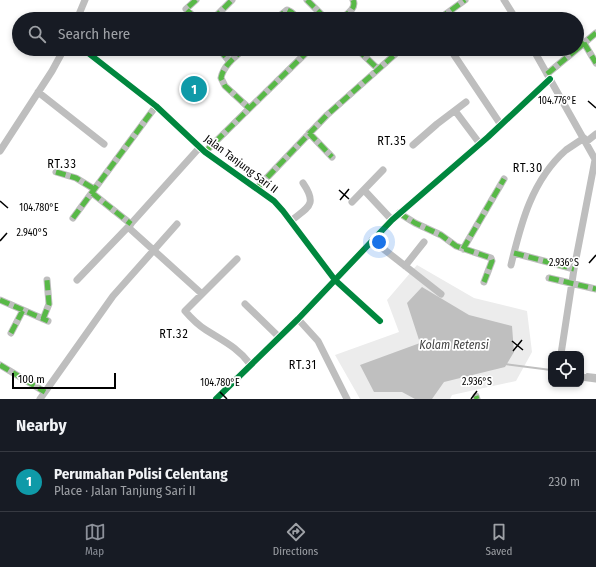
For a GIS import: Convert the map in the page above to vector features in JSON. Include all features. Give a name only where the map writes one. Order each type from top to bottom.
[{"type":"street","points":[[80,12],[85,0]]},
{"type":"street","points":[[189,12],[186,9],[196,0]]},
{"type":"street","points":[[220,12],[232,0]]},
{"type":"street","points":[[307,0],[319,12]]},
{"type":"street","points":[[349,12],[354,7],[355,4],[353,0]]},
{"type":"street","points":[[449,12],[465,0]]},
{"type":"street","points":[[512,12],[506,2],[514,0]]},
{"type":"street","points":[[596,33],[584,43],[596,63]]},
{"type":"street","points":[[0,150],[3,141],[38,92],[60,56]]},
{"type":"street","name":"Jalan Tanjung Sari II","points":[[92,56],[156,106],[202,149],[274,200],[335,280],[380,321]]},
{"type":"street","points":[[225,56],[230,62]]},
{"type":"street","points":[[236,56],[230,62],[222,74],[222,81],[225,86],[249,108]]},
{"type":"street","points":[[77,280],[202,149],[249,108],[303,56]]},
{"type":"street","points":[[364,56],[378,69]]},
{"type":"street","points":[[258,188],[309,133],[391,56]]},
{"type":"street","points":[[455,56],[501,125]]},
{"type":"street","points":[[537,56],[596,160],[574,269],[561,351]]},
{"type":"street","points":[[219,398],[250,364],[298,319],[399,213],[501,125],[569,56]]},
{"type":"street","points":[[38,92],[104,144]]},
{"type":"street","points":[[413,145],[437,124],[456,112],[466,102]]},
{"type":"street","points":[[73,218],[156,106]]},
{"type":"street","points":[[456,112],[480,144]]},
{"type":"street","points":[[309,133],[332,157]]},
{"type":"street","points":[[511,264],[529,202],[542,178],[566,150],[596,134]]},
{"type":"street","points":[[352,202],[383,170]]},
{"type":"street","points":[[56,172],[71,176],[93,191],[202,294]]},
{"type":"street","points":[[463,249],[484,210],[504,179]]},
{"type":"street","points":[[291,221],[306,209],[311,202],[311,196],[303,183]]},
{"type":"street","points":[[364,190],[392,220]]},
{"type":"street","points":[[399,213],[415,223],[441,235],[463,249],[492,258],[484,282]]},
{"type":"street","points":[[40,399],[113,296],[177,224]]},
{"type":"street","points":[[372,240],[441,294]]},
{"type":"street","points":[[405,266],[424,242]]},
{"type":"street","points":[[514,253],[574,269]]},
{"type":"street","points":[[237,260],[185,311],[205,330],[239,351],[250,364]]},
{"type":"street","points":[[549,278],[596,289]]},
{"type":"street","points":[[1,302],[45,320],[49,304],[47,280]]},
{"type":"street","points":[[246,304],[279,337]]},
{"type":"street","points":[[11,333],[23,310]]},
{"type":"street","points":[[298,319],[318,341],[347,399]]},
{"type":"street","points":[[0,365],[45,392]]},
{"type":"street","points":[[584,378],[596,379]]},
{"type":"shaded area","points":[[417,265],[474,298],[527,311],[532,352],[516,381],[452,395],[450,399],[360,399],[335,355],[399,332],[387,300]]},
{"type":"water","name":"Kolam Retensi","points":[[422,287],[469,315],[512,326],[514,352],[505,367],[444,382],[432,399],[415,399],[402,392],[374,392],[360,365],[420,343],[407,303]]},
{"type":"waterway","points":[[505,364],[548,370]]},
{"type":"waterway","points":[[587,374],[596,375]]},
{"type":"marked path","points":[[189,12],[186,9],[196,0]]},
{"type":"marked path","points":[[220,12],[232,0]]},
{"type":"marked path","points":[[307,0],[319,12]]},
{"type":"marked path","points":[[349,12],[354,6],[353,0]]},
{"type":"marked path","points":[[449,12],[465,0]]},
{"type":"marked path","points":[[285,12],[287,10],[291,12]]},
{"type":"marked path","points":[[584,43],[596,33]]},
{"type":"marked path","points":[[584,43],[596,63]]},
{"type":"marked path","points":[[225,56],[230,62]]},
{"type":"marked path","points":[[236,56],[224,70],[221,78],[225,86],[249,108]]},
{"type":"marked path","points":[[205,152],[303,56]]},
{"type":"marked path","points":[[364,56],[378,69]]},
{"type":"marked path","points":[[257,188],[327,115],[393,56]]},
{"type":"marked path","points":[[547,74],[569,56]]},
{"type":"marked path","points":[[73,218],[156,106]]},
{"type":"marked path","points":[[309,133],[332,157]]},
{"type":"marked path","points":[[56,172],[76,178],[94,189]]},
{"type":"marked path","points":[[463,249],[504,179]]},
{"type":"marked path","points":[[92,193],[131,224]]},
{"type":"marked path","points":[[399,213],[415,223],[441,235],[456,246],[491,258],[492,261],[484,282]]},
{"type":"marked path","points":[[514,253],[574,269]]},
{"type":"marked path","points":[[549,278],[596,289]]},
{"type":"marked path","points":[[43,319],[49,304],[47,280]]},
{"type":"marked path","points":[[0,300],[48,321]]},
{"type":"marked path","points":[[11,333],[23,310]]},
{"type":"marked path","points":[[0,365],[45,392]]},
{"type":"cycle path","points":[[92,56],[156,106],[205,152],[274,201],[335,280],[380,321]]},
{"type":"cycle path","points":[[216,399],[298,319],[392,220],[488,137],[550,79]]},
{"type":"place","name":"Perumahan Polisi Celentang","points":[[194,89]]},
{"type":"district","name":"RT.35","points":[[392,141]]},
{"type":"district","name":"RT.33","points":[[62,164]]},
{"type":"district","name":"RT.30","points":[[528,168]]},
{"type":"district","name":"RT.32","points":[[174,334]]},
{"type":"district","name":"RT.31","points":[[303,365]]}]
